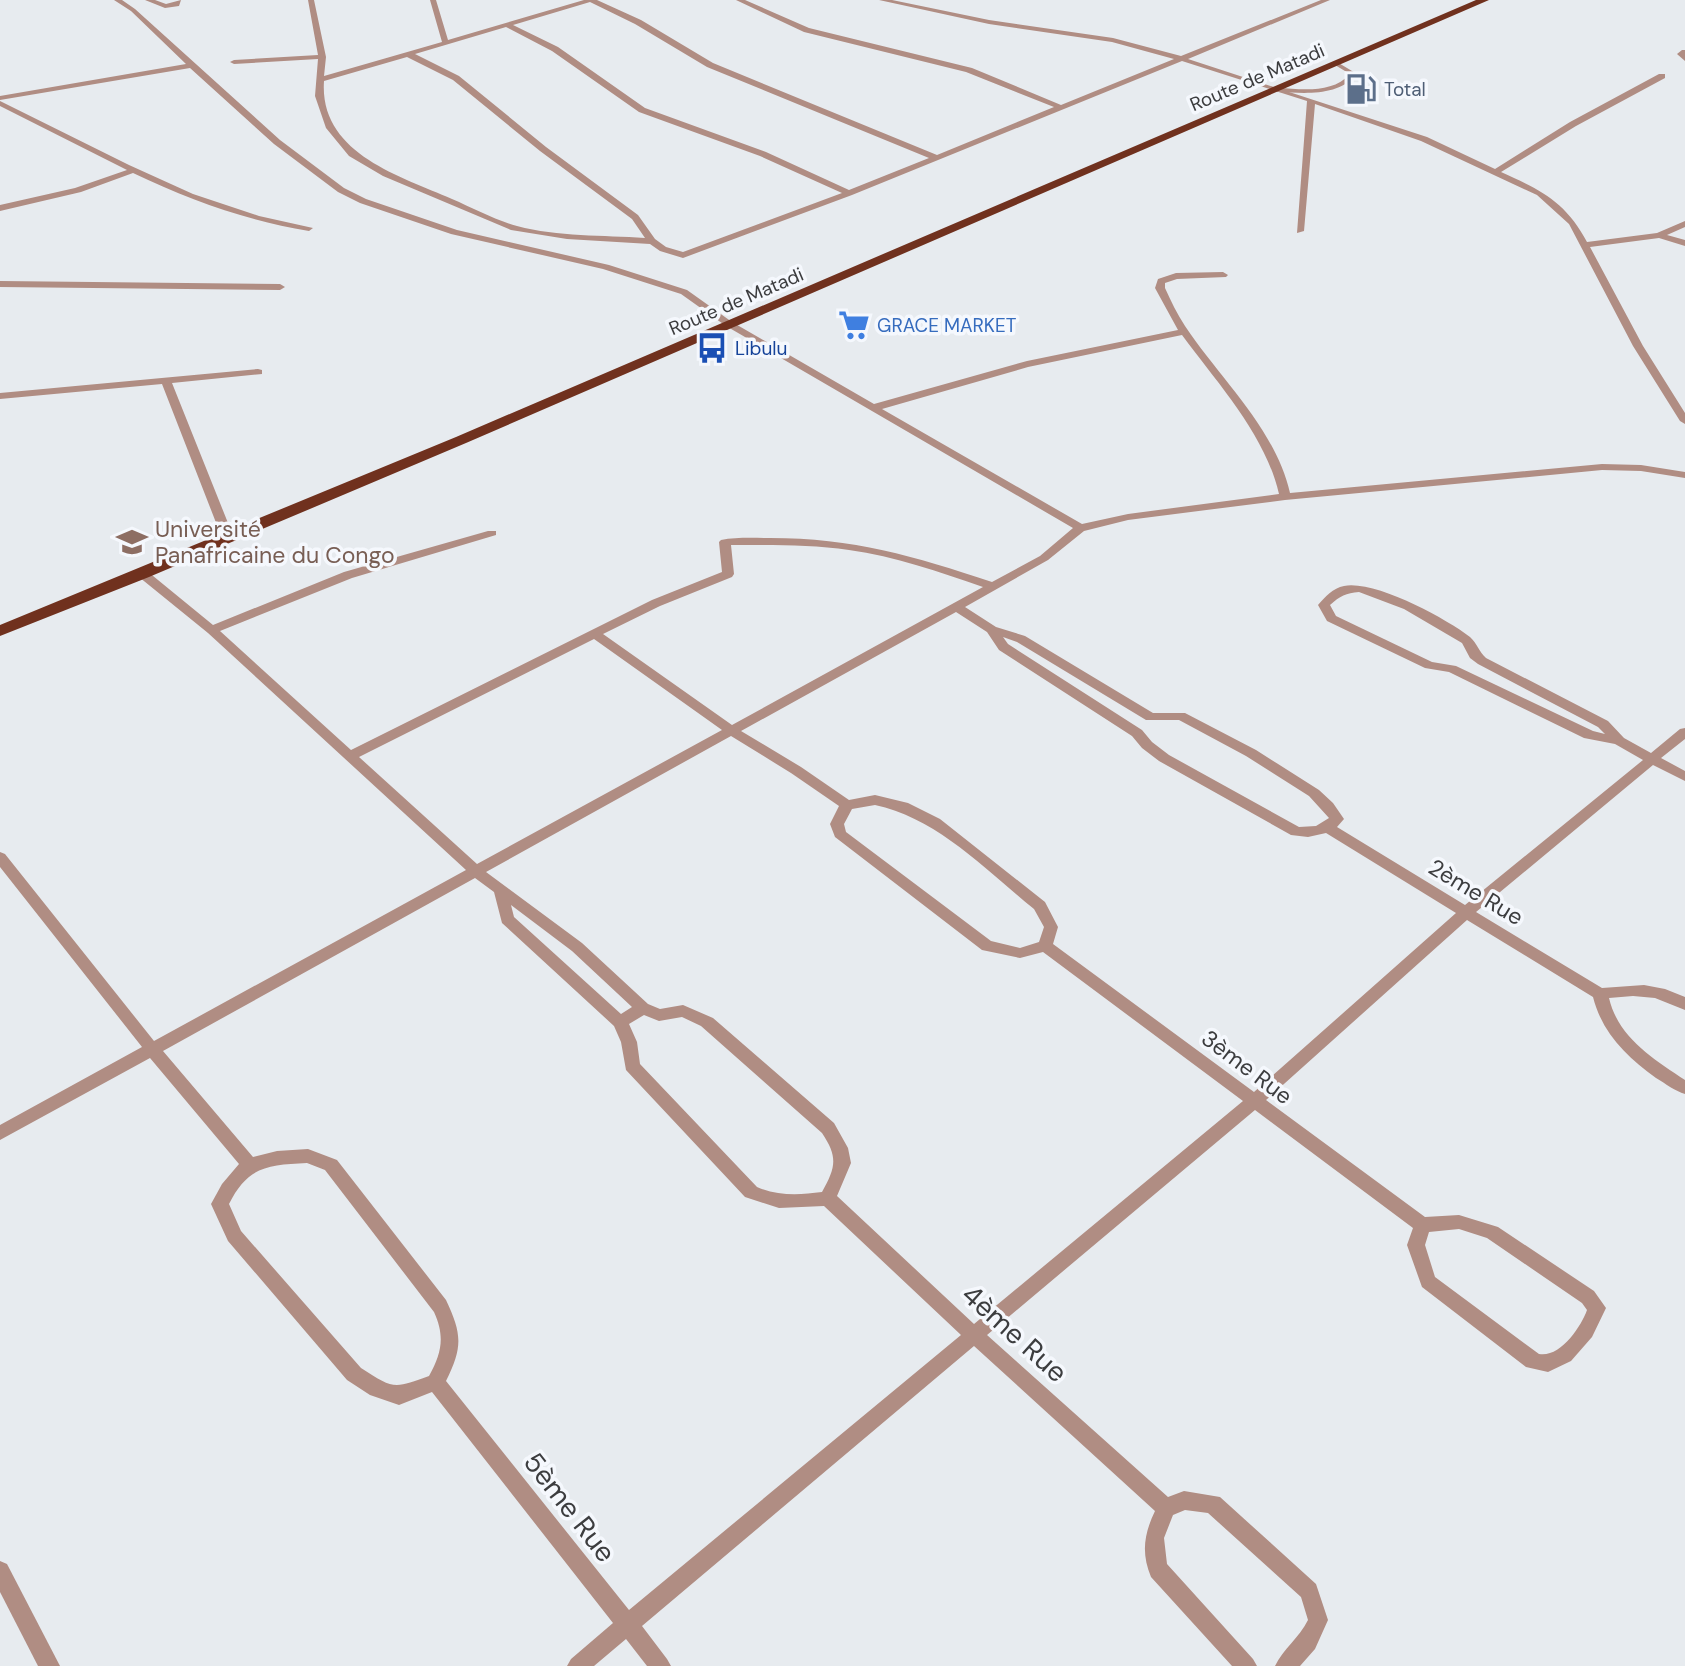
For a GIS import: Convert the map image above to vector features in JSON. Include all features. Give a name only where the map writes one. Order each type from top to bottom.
[{"type":"highway","name":"Route de Matadi","points":[[0,631],[143,574],[605,379],[1484,0]]},
{"type":"street","points":[[117,0],[133,9],[277,142],[311,169],[363,201],[454,232],[606,267],[684,292],[729,324],[1080,528]]},
{"type":"street","points":[[149,0],[169,6],[177,5],[178,0]]},
{"type":"street","points":[[311,0],[322,57],[319,96],[330,128],[352,154],[386,174],[514,228],[567,236],[652,242]]},
{"type":"street","points":[[433,0],[446,44]]},
{"type":"street","points":[[320,80],[508,25],[553,8],[591,0],[638,22],[710,65],[935,157]]},
{"type":"street","points":[[739,0],[807,30],[969,70],[1060,107]]},
{"type":"street","points":[[882,0],[989,22],[1113,40],[1182,59],[1424,139],[1540,193],[1573,223],[1639,346],[1685,421]]},
{"type":"street","points":[[410,55],[456,78],[543,149],[635,218],[652,242],[683,256],[1327,0]]},
{"type":"street","points":[[508,25],[555,49],[642,110],[763,154],[849,192]]},
{"type":"street","points":[[1685,52],[1681,54],[1685,59]]},
{"type":"street","points":[[234,62],[322,57]]},
{"type":"street","points":[[0,98],[193,65]]},
{"type":"street","points":[[1497,172],[1573,124],[1661,76]]},
{"type":"street","points":[[1300,231],[1311,100]]},
{"type":"street","points":[[0,103],[97,150],[132,171],[238,212],[309,228]]},
{"type":"street","points":[[0,208],[78,190],[132,171]]},
{"type":"street","points":[[1583,245],[1659,235],[1685,224]]},
{"type":"street","points":[[1659,235],[1685,243]]},
{"type":"street","points":[[1223,275],[1176,276],[1161,281],[1160,288],[1184,332],[1237,402],[1283,479],[1285,497]]},
{"type":"street","points":[[0,284],[280,287]]},
{"type":"street","points":[[873,408],[991,373],[1130,341],[1184,332]]},
{"type":"street","points":[[0,396],[258,372]]},
{"type":"street","points":[[166,382],[228,538]]},
{"type":"street","points":[[0,1133],[1044,558],[1080,528],[1128,517],[1285,497],[1602,467],[1641,468],[1685,475]]},
{"type":"street","points":[[212,630],[348,575],[492,533]]},
{"type":"street","points":[[350,756],[656,603],[728,574],[725,542],[782,542],[863,548],[938,567],[991,586]]},
{"type":"street","points":[[143,574],[212,630],[477,872],[577,947],[643,1007],[659,1015],[683,1011],[707,1022],[828,1128],[842,1148],[841,1172],[827,1198],[786,1204],[751,1192],[632,1066],[629,1042],[620,1022],[507,919],[501,892]]},
{"type":"street","points":[[1619,741],[1589,735],[1464,674],[1429,665],[1331,618],[1324,605],[1333,595],[1348,589],[1374,591],[1467,642],[1474,655],[1482,661],[1603,724],[1619,741],[1685,777]]},
{"type":"street","points":[[956,607],[992,630],[1021,639],[1152,717],[1180,716],[1195,722],[1313,791],[1332,807],[1337,819],[1328,828],[1313,833],[1296,832],[1164,758],[1119,721],[1003,647],[992,630]]},
{"type":"street","points":[[594,634],[730,730],[846,805],[875,800],[903,806],[935,822],[1040,905],[1051,927],[1045,946],[1020,953],[987,946],[840,834],[837,824],[846,805]]},
{"type":"street","points":[[1464,674],[1482,661]]},
{"type":"street","points":[[1119,721],[1139,708]]},
{"type":"street","points":[[578,1666],[1254,1101],[1466,912],[1685,732]]},
{"type":"street","name":"2ème Rue","points":[[1328,828],[1600,994]]},
{"type":"street","points":[[0,857],[152,1049],[250,1165]]},
{"type":"street","name":"3ème Rue","points":[[1045,946],[1422,1225]]},
{"type":"street","points":[[1685,1004],[1653,991],[1621,989],[1600,994],[1603,1013],[1617,1036],[1659,1072],[1685,1088]]},
{"type":"street","points":[[620,1022],[643,1007]]},
{"type":"street","points":[[308,1156],[331,1166],[440,1306],[451,1327],[450,1356],[436,1382],[399,1396],[377,1388],[354,1374],[234,1236],[220,1204],[231,1179],[250,1165],[272,1158],[308,1156]]},
{"type":"street","name":"4ème Rue","points":[[827,1198],[1166,1508]]},
{"type":"street","points":[[1459,1222],[1492,1232],[1588,1297],[1597,1308],[1595,1321],[1560,1360],[1547,1364],[1533,1361],[1428,1282],[1416,1245],[1422,1225],[1459,1222]]},
{"type":"street","name":"5ème Rue","points":[[436,1382],[660,1666]]},
{"type":"street","points":[[1246,1666],[1158,1570],[1151,1549],[1156,1531],[1166,1508],[1184,1500],[1213,1504],[1310,1591],[1318,1620],[1308,1642],[1286,1666]]},
{"type":"street","points":[[0,1572],[48,1666]]},
{"type":"lane","points":[[1278,90],[1329,89],[1350,80],[1354,74],[1337,64]]},
{"type":"place","name":"Total","points":[[1361,89]]},
{"type":"place","name":"GRACE MARKET","points":[[854,325]]},
{"type":"place","name":"Libulu","points":[[712,348]]},
{"type":"place","name":"Université Panafricaine du Congo","points":[[132,542]]}]
